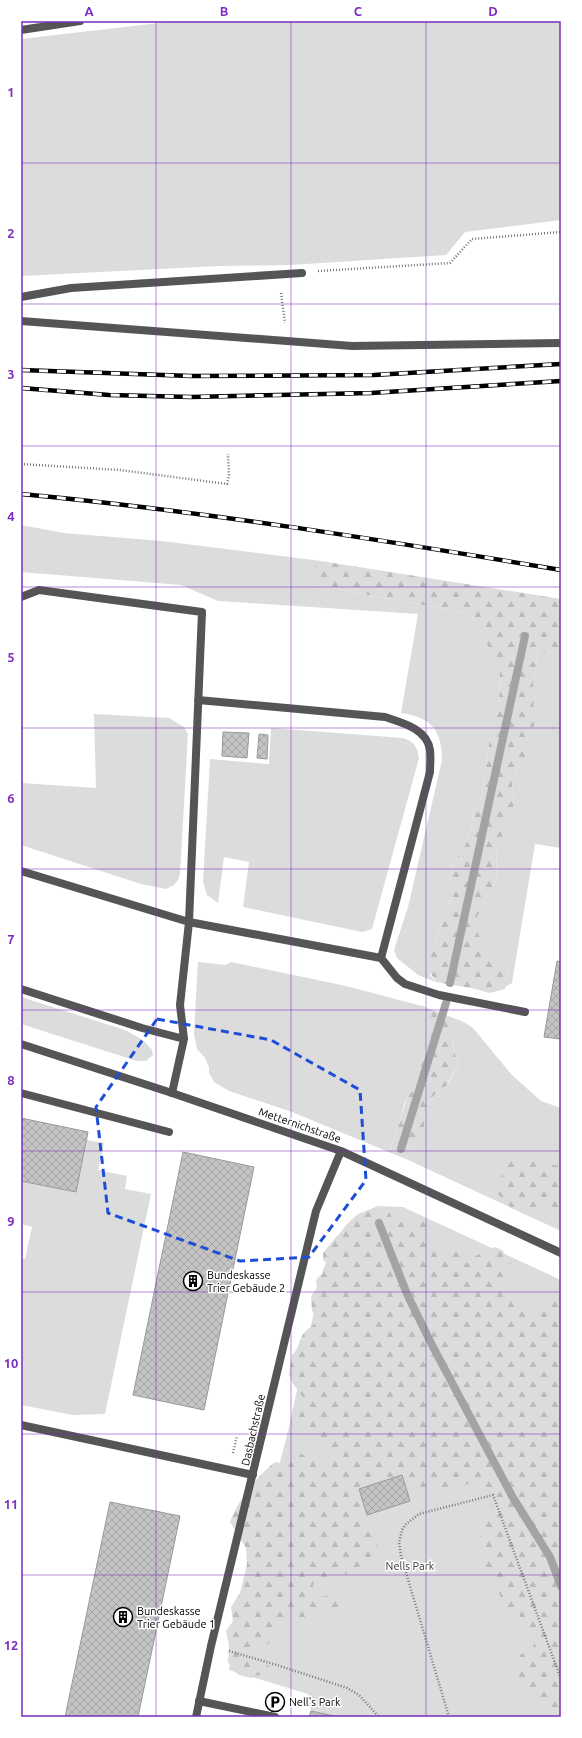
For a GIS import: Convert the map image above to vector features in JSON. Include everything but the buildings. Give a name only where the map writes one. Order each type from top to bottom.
[{"type":"street","points":[[21,30],[80,21]]},
{"type":"street","points":[[21,296],[71,288],[302,273]]},
{"type":"street","points":[[21,321],[352,346],[561,343]]},
{"type":"street","points":[[21,597],[38,590],[202,612],[189,922],[180,1005],[184,1039],[172,1093]]},
{"type":"street","points":[[198,700],[385,717],[411,726],[425,737],[430,749],[430,772],[381,958]]},
{"type":"street","points":[[21,871],[189,922],[381,958],[396,978],[405,984],[439,995],[525,1012]]},
{"type":"street","points":[[21,989],[142,1028],[184,1039]]},
{"type":"street","name":"Metternichstraße","points":[[21,1044],[172,1093],[341,1151],[561,1253]]},
{"type":"street","points":[[21,1093],[111,1115],[170,1132]]},
{"type":"street","name":"Dasbachstraße","points":[[196,1717],[211,1646],[316,1211],[341,1151]]},
{"type":"street","points":[[21,1425],[253,1475]]},
{"type":"street","points":[[200,1701],[275,1717]]},
{"type":"path","points":[[302,273],[450,263],[472,240],[561,232]]},
{"type":"path","points":[[278,274],[287,341]]},
{"type":"path","points":[[21,464],[120,470],[227,484],[229,475],[228,454]]},
{"type":"path","points":[[449,1717],[401,1556],[399,1542],[402,1530],[419,1514],[493,1495],[561,1679]]},
{"type":"path","points":[[211,1646],[280,1666],[346,1688],[360,1695],[379,1717]]},
{"type":"highlighted area","points":[[157,1019],[271,1040],[360,1090],[366,1180],[309,1257],[240,1261],[108,1213],[96,1107]]},
{"type":"green space","points":[[176,21],[561,21],[561,220],[465,232],[446,255],[290,265],[219,266],[21,276],[21,39]]},
{"type":"green space","points":[[21,525],[64,533],[162,541],[321,561],[315,565],[315,585],[471,614],[500,670],[499,706],[490,735],[482,796],[473,812],[471,830],[466,844],[455,860],[449,878],[453,894],[433,948],[430,975],[436,982],[418,975],[397,958],[394,950],[408,907],[442,760],[440,740],[432,726],[427,721],[420,718],[401,713],[418,614],[218,601],[181,585],[21,572]]},
{"type":"green space","points":[[321,561],[561,599],[561,652],[538,653],[533,682],[534,730],[525,758],[517,770],[512,785],[514,799],[512,813],[496,850],[496,879],[477,917],[477,931],[485,947],[503,962],[508,972],[505,989],[490,993],[436,982],[428,969],[433,948],[453,894],[449,878],[455,860],[466,844],[471,830],[473,812],[482,796],[490,735],[499,706],[500,670],[471,614],[315,585],[312,577],[315,565]]},
{"type":"green space","points":[[561,652],[561,848],[535,844],[512,983],[505,987],[508,972],[503,962],[485,947],[477,931],[477,917],[496,879],[496,850],[514,799],[512,785],[517,770],[525,758],[533,705],[533,682],[538,653]]},
{"type":"green space","points":[[94,714],[169,718],[184,727],[188,734],[180,874],[174,885],[166,889],[141,884],[21,845],[21,783],[96,788]]},
{"type":"green space","points":[[271,728],[403,738],[413,743],[416,748],[419,758],[372,929],[362,932],[243,907],[249,862],[224,857],[218,903],[207,895],[203,882],[210,759],[269,764]]},
{"type":"green space","points":[[198,962],[226,965],[231,962],[346,986],[422,1006],[430,1028],[421,1066],[404,1105],[389,1152],[292,1112],[229,1091],[214,1082],[209,1073],[209,1067],[205,1058],[197,1049],[194,1034]]},
{"type":"green space","points":[[21,997],[125,1030],[143,1040],[152,1050],[153,1055],[146,1061],[137,1061],[21,1024]]},
{"type":"green space","points":[[422,1006],[464,1022],[453,1032],[454,1050],[458,1065],[447,1085],[434,1095],[425,1114],[424,1131],[406,1159],[389,1152],[409,1091],[421,1066],[430,1028]]},
{"type":"green space","points":[[464,1022],[473,1028],[511,1074],[541,1101],[561,1108],[561,1231],[406,1159],[424,1131],[425,1114],[434,1095],[449,1083],[458,1065],[454,1050],[453,1031]]},
{"type":"green space","points":[[87,1140],[104,1143],[98,1170],[127,1176],[125,1189],[151,1194],[105,1414],[73,1415],[21,1405],[21,1259],[25,1259],[32,1227],[21,1224],[21,1181],[75,1192]]},
{"type":"green space","points":[[534,1155],[542,1163],[561,1166],[561,1216],[546,1206],[536,1213],[525,1213],[519,1211],[509,1206],[498,1193],[503,1169],[507,1161],[511,1158],[516,1160]]},
{"type":"green space","name":"Nells Park","points":[[378,1206],[403,1207],[561,1280],[561,1717],[339,1717],[311,1711],[308,1694],[229,1670],[234,1641],[289,1427],[323,1270],[336,1238],[347,1224],[358,1214]]},
{"type":"green space","name":"Nells Park","points":[[373,1209],[386,1210],[391,1214],[391,1226],[395,1228],[401,1222],[410,1218],[424,1218],[428,1220],[426,1225],[427,1230],[422,1238],[447,1255],[450,1251],[456,1249],[466,1263],[469,1263],[473,1257],[495,1247],[502,1250],[511,1263],[508,1266],[508,1270],[504,1276],[493,1290],[495,1292],[502,1289],[507,1290],[512,1299],[532,1312],[547,1297],[561,1291],[561,1713],[544,1709],[537,1704],[525,1690],[516,1673],[514,1665],[521,1654],[530,1652],[535,1642],[527,1635],[525,1625],[520,1617],[506,1607],[502,1601],[494,1579],[479,1564],[483,1551],[480,1536],[491,1509],[491,1502],[486,1491],[482,1491],[468,1484],[447,1491],[436,1492],[427,1490],[409,1479],[400,1481],[381,1477],[374,1484],[366,1500],[359,1507],[358,1512],[370,1522],[376,1531],[378,1541],[376,1550],[362,1565],[339,1576],[319,1578],[315,1580],[313,1585],[316,1593],[322,1597],[334,1593],[340,1594],[346,1608],[340,1613],[330,1611],[323,1605],[310,1619],[286,1619],[276,1635],[268,1644],[259,1649],[252,1649],[250,1654],[270,1667],[271,1672],[266,1675],[258,1675],[252,1678],[239,1675],[228,1662],[229,1645],[226,1631],[233,1621],[231,1607],[240,1593],[247,1564],[246,1548],[230,1522],[248,1489],[275,1462],[289,1464],[300,1454],[332,1462],[333,1452],[327,1445],[313,1441],[309,1434],[297,1429],[292,1424],[295,1413],[304,1399],[292,1382],[289,1374],[292,1355],[295,1352],[302,1336],[317,1319],[312,1311],[311,1296],[317,1288],[316,1280],[328,1268],[328,1264],[323,1260],[323,1253],[336,1237],[354,1224],[360,1215]]},
{"type":"waterway","points":[[450,983],[525,636]]},
{"type":"waterway","points":[[401,1149],[446,1003]]},
{"type":"waterway","points":[[379,1223],[407,1294],[432,1345],[512,1496],[550,1557],[561,1586]]},
{"type":"railway","points":[[21,370],[191,376],[374,375],[561,364]]},
{"type":"railway","points":[[21,388],[109,395],[191,397],[371,393],[561,381]]},
{"type":"railway","points":[[21,494],[157,509],[292,527],[561,570]]},
{"type":"place","name":"Bundeskasse Trier Gebäude 2","points":[[193,1281]]},
{"type":"place","name":"Bundeskasse Trier Gebäude 1","points":[[123,1617]]},
{"type":"place","name":"Nell's Park","points":[[275,1702]]}]
